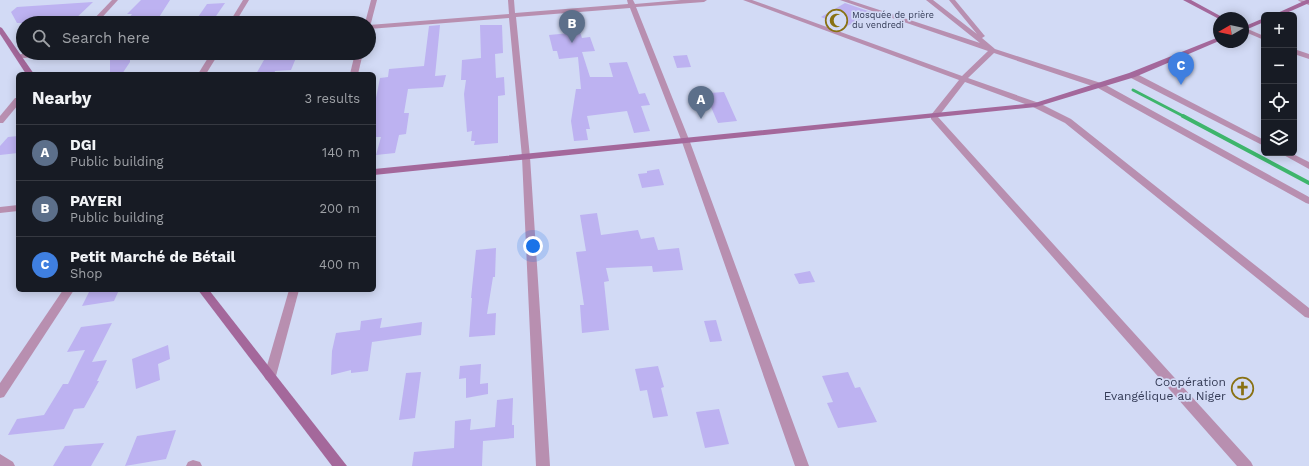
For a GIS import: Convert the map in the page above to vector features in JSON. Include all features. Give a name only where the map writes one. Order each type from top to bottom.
[{"type":"street","points":[[100,16],[115,0]]},
{"type":"street","points":[[236,16],[246,0]]},
{"type":"street","points":[[370,16],[374,0]]},
{"type":"street","points":[[511,0],[526,157],[542,466]]},
{"type":"street","points":[[376,26],[512,16],[631,3],[704,0]]},
{"type":"street","points":[[746,0],[1036,105],[1068,121],[1309,314]]},
{"type":"street","points":[[843,0],[1101,86],[1309,201]]},
{"type":"street","points":[[929,0],[993,50]]},
{"type":"street","points":[[952,0],[993,50]]},
{"type":"street","points":[[1186,0],[1213,14]]},
{"type":"street","points":[[1283,12],[1306,2]]},
{"type":"street","points":[[631,3],[686,142],[802,466]]},
{"type":"street","points":[[1249,26],[1261,21]]},
{"type":"street","points":[[0,29],[16,52]]},
{"type":"street","points":[[1249,32],[1261,37]]},
{"type":"street","points":[[376,172],[934,117],[1036,105],[1101,86],[1132,75],[1213,41]]},
{"type":"street","points":[[934,117],[963,79],[993,50]]},
{"type":"street","points":[[1297,52],[1309,57]]},
{"type":"street","points":[[21,60],[29,72]]},
{"type":"street","points":[[203,72],[210,60]]},
{"type":"street","points":[[355,72],[358,60]]},
{"type":"street","points":[[1132,75],[1261,141]]},
{"type":"street","points":[[0,121],[16,102]]},
{"type":"street","points":[[934,117],[1246,466]]},
{"type":"street","points":[[1290,156],[1309,166]]},
{"type":"street","points":[[0,210],[16,208]]},
{"type":"street","points":[[0,393],[68,292]]},
{"type":"street","points":[[205,292],[340,466]]},
{"type":"street","points":[[270,376],[293,292]]},
{"type":"street","points":[[0,460],[8,466]]},
{"type":"building","points":[[141,0],[170,0],[160,16],[130,16],[132,14],[127,14]]},
{"type":"building","points":[[93,2],[78,16],[16,16],[16,21],[11,12],[17,7]]},
{"type":"building","points":[[225,3],[216,16],[199,16],[207,4]]},
{"type":"building","points":[[845,3],[874,13],[845,27],[821,17]]},
{"type":"building","points":[[440,25],[435,76],[446,75],[443,87],[408,89],[404,113],[409,113],[406,134],[399,135],[395,153],[376,155],[381,137],[376,137],[376,98],[380,78],[388,77],[389,69],[424,66],[429,26]]},
{"type":"building","points":[[480,25],[502,25],[503,53],[495,54],[496,78],[504,77],[505,95],[498,96],[498,143],[474,145],[475,141],[471,141],[472,131],[467,132],[464,94],[466,80],[461,80],[462,60],[481,58]]},
{"type":"building","points":[[580,32],[582,38],[590,37],[595,51],[582,52],[590,77],[613,77],[609,63],[627,62],[639,94],[645,93],[650,105],[641,106],[650,131],[634,133],[627,111],[587,116],[590,129],[586,129],[588,140],[574,141],[571,121],[576,89],[581,89],[578,57],[559,59],[557,51],[553,51],[549,35]]},
{"type":"building","points":[[687,55],[691,67],[677,68],[673,56]]},
{"type":"building","points":[[110,60],[130,60],[123,72],[110,72]]},
{"type":"building","points":[[264,60],[295,60],[291,70],[257,72]]},
{"type":"building","points":[[724,92],[737,121],[718,123],[707,98],[711,98],[709,93]]},
{"type":"building","points":[[16,136],[16,153],[0,155],[0,146],[8,137]]},
{"type":"building","points":[[659,169],[664,185],[642,188],[638,174]]},
{"type":"building","points":[[597,213],[601,235],[638,230],[641,239],[654,237],[658,250],[679,248],[683,270],[653,272],[652,266],[606,268],[609,281],[604,282],[609,330],[582,333],[580,305],[584,305],[576,252],[586,251],[580,215]]},
{"type":"building","points":[[496,248],[495,277],[493,277],[487,314],[496,313],[495,335],[469,337],[476,250]]},
{"type":"building","points":[[810,271],[815,282],[799,284],[794,274]]},
{"type":"building","points":[[89,292],[118,292],[114,301],[82,306]]},
{"type":"building","points":[[382,318],[380,328],[422,322],[421,335],[372,342],[368,371],[351,373],[351,370],[331,375],[332,351],[336,333],[360,330],[361,321]]},
{"type":"building","points":[[716,320],[722,341],[710,342],[704,321]]},
{"type":"building","points":[[112,323],[92,362],[107,360],[97,381],[99,381],[84,408],[74,409],[64,429],[8,435],[17,419],[44,415],[63,384],[68,384],[85,350],[67,352],[81,327]]},
{"type":"building","points":[[168,345],[170,359],[158,364],[160,380],[136,389],[132,359]]},
{"type":"building","points":[[481,364],[480,384],[488,383],[488,394],[466,398],[466,378],[459,379],[460,366]]},
{"type":"building","points":[[658,366],[664,387],[661,388],[668,416],[653,418],[647,390],[640,391],[635,369]]},
{"type":"building","points":[[421,372],[415,418],[399,420],[406,373]]},
{"type":"building","points":[[848,372],[855,388],[860,387],[877,422],[838,428],[827,403],[833,402],[822,376]]},
{"type":"building","points":[[513,398],[512,425],[514,425],[514,438],[483,441],[482,466],[412,466],[414,452],[454,448],[455,421],[471,419],[470,430],[495,427],[497,400]]},
{"type":"building","points":[[719,409],[729,444],[705,448],[696,412]]},
{"type":"building","points":[[176,430],[166,459],[125,466],[137,436]]},
{"type":"building","points":[[104,443],[91,466],[53,466],[65,446]]},
{"type":"waterway","points":[[1133,90],[1185,117]]},
{"type":"waterway","points":[[1183,116],[1309,183]]},
{"type":"place","name":"Mosquée de prière du vendredi","points":[[836,20]]},
{"type":"place","name":"PAYERI","points":[[572,43]]},
{"type":"place","name":"Petit Marché de Bétail","points":[[1181,85]]},
{"type":"place","name":"DGI","points":[[701,119]]},
{"type":"place","name":"Coopération Evangélique au Niger","points":[[1242,389]]}]
